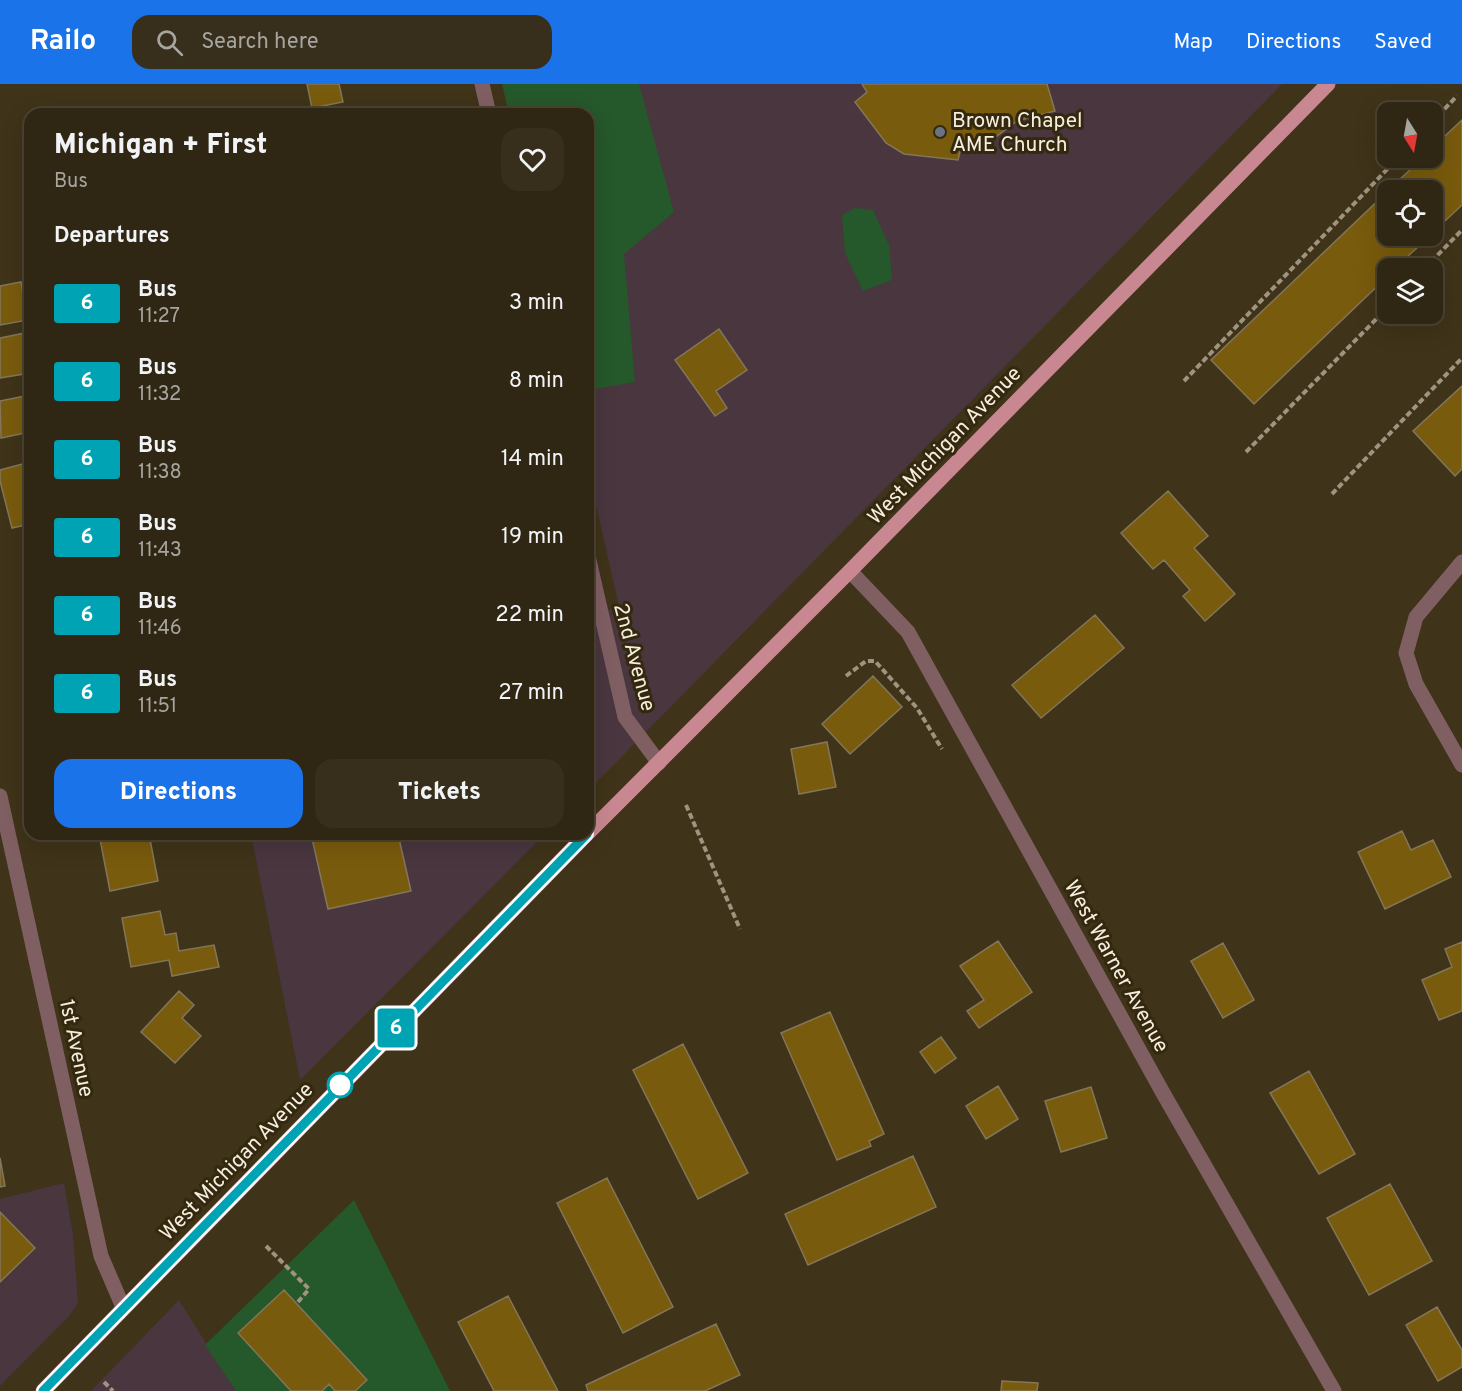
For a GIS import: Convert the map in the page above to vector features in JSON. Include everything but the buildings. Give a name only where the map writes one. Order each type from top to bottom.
[{"type":"main road","name":"West Michigan Avenue","points":[[594,828],[850,572],[1328,84]]},
{"type":"main road","name":"West Michigan Avenue","points":[[43,1391],[582,840]]},
{"type":"street","points":[[482,84],[488,108]]},
{"type":"street","points":[[1462,562],[1416,617],[1406,653],[1416,684],[1462,765]]},
{"type":"street","name":"West Warner Avenue","points":[[850,572],[881,600],[908,632],[1163,1093],[1334,1391]]},
{"type":"street","name":"2nd Avenue","points":[[594,582],[625,717],[659,762]]},
{"type":"street","name":"1st Avenue","points":[[0,796],[101,1256],[123,1307]]},
{"type":"path","points":[[1443,111],[1457,96]]},
{"type":"path","points":[[1184,381],[1388,168]]},
{"type":"path","points":[[1435,258],[1462,230]]},
{"type":"path","points":[[1246,452],[1377,318]]},
{"type":"path","points":[[1332,494],[1462,358]]},
{"type":"path","points":[[846,676],[866,661],[875,661],[918,708],[942,749]]},
{"type":"path","points":[[686,805],[740,929]]},
{"type":"path","points":[[266,1246],[309,1289],[298,1302]]},
{"type":"path","points":[[104,1382],[113,1391]]},
{"type":"shaded area","points":[[502,84],[1282,84],[594,785],[594,613],[619,607],[594,496],[594,108],[508,108]]},
{"type":"shaded area","points":[[252,840],[539,840],[300,1080]]},
{"type":"shaded area","points":[[64,1183],[73,1234],[78,1303],[69,1316],[0,1386],[0,1199]]},
{"type":"shaded area","points":[[179,1300],[236,1391],[91,1391]]},
{"type":"green space","points":[[502,84],[639,84],[674,212],[624,254],[635,382],[594,389],[594,108],[508,108]]},
{"type":"green space","points":[[855,208],[873,210],[889,245],[892,280],[863,291],[845,253],[842,215]]},
{"type":"green space","points":[[354,1200],[450,1391],[236,1391],[205,1345]]},
{"type":"bus line","name":"6","points":[[43,1391],[290,1135],[581,840]]},
{"type":"place","name":"Brown Chapel AME Church","points":[[940,132]]}]
